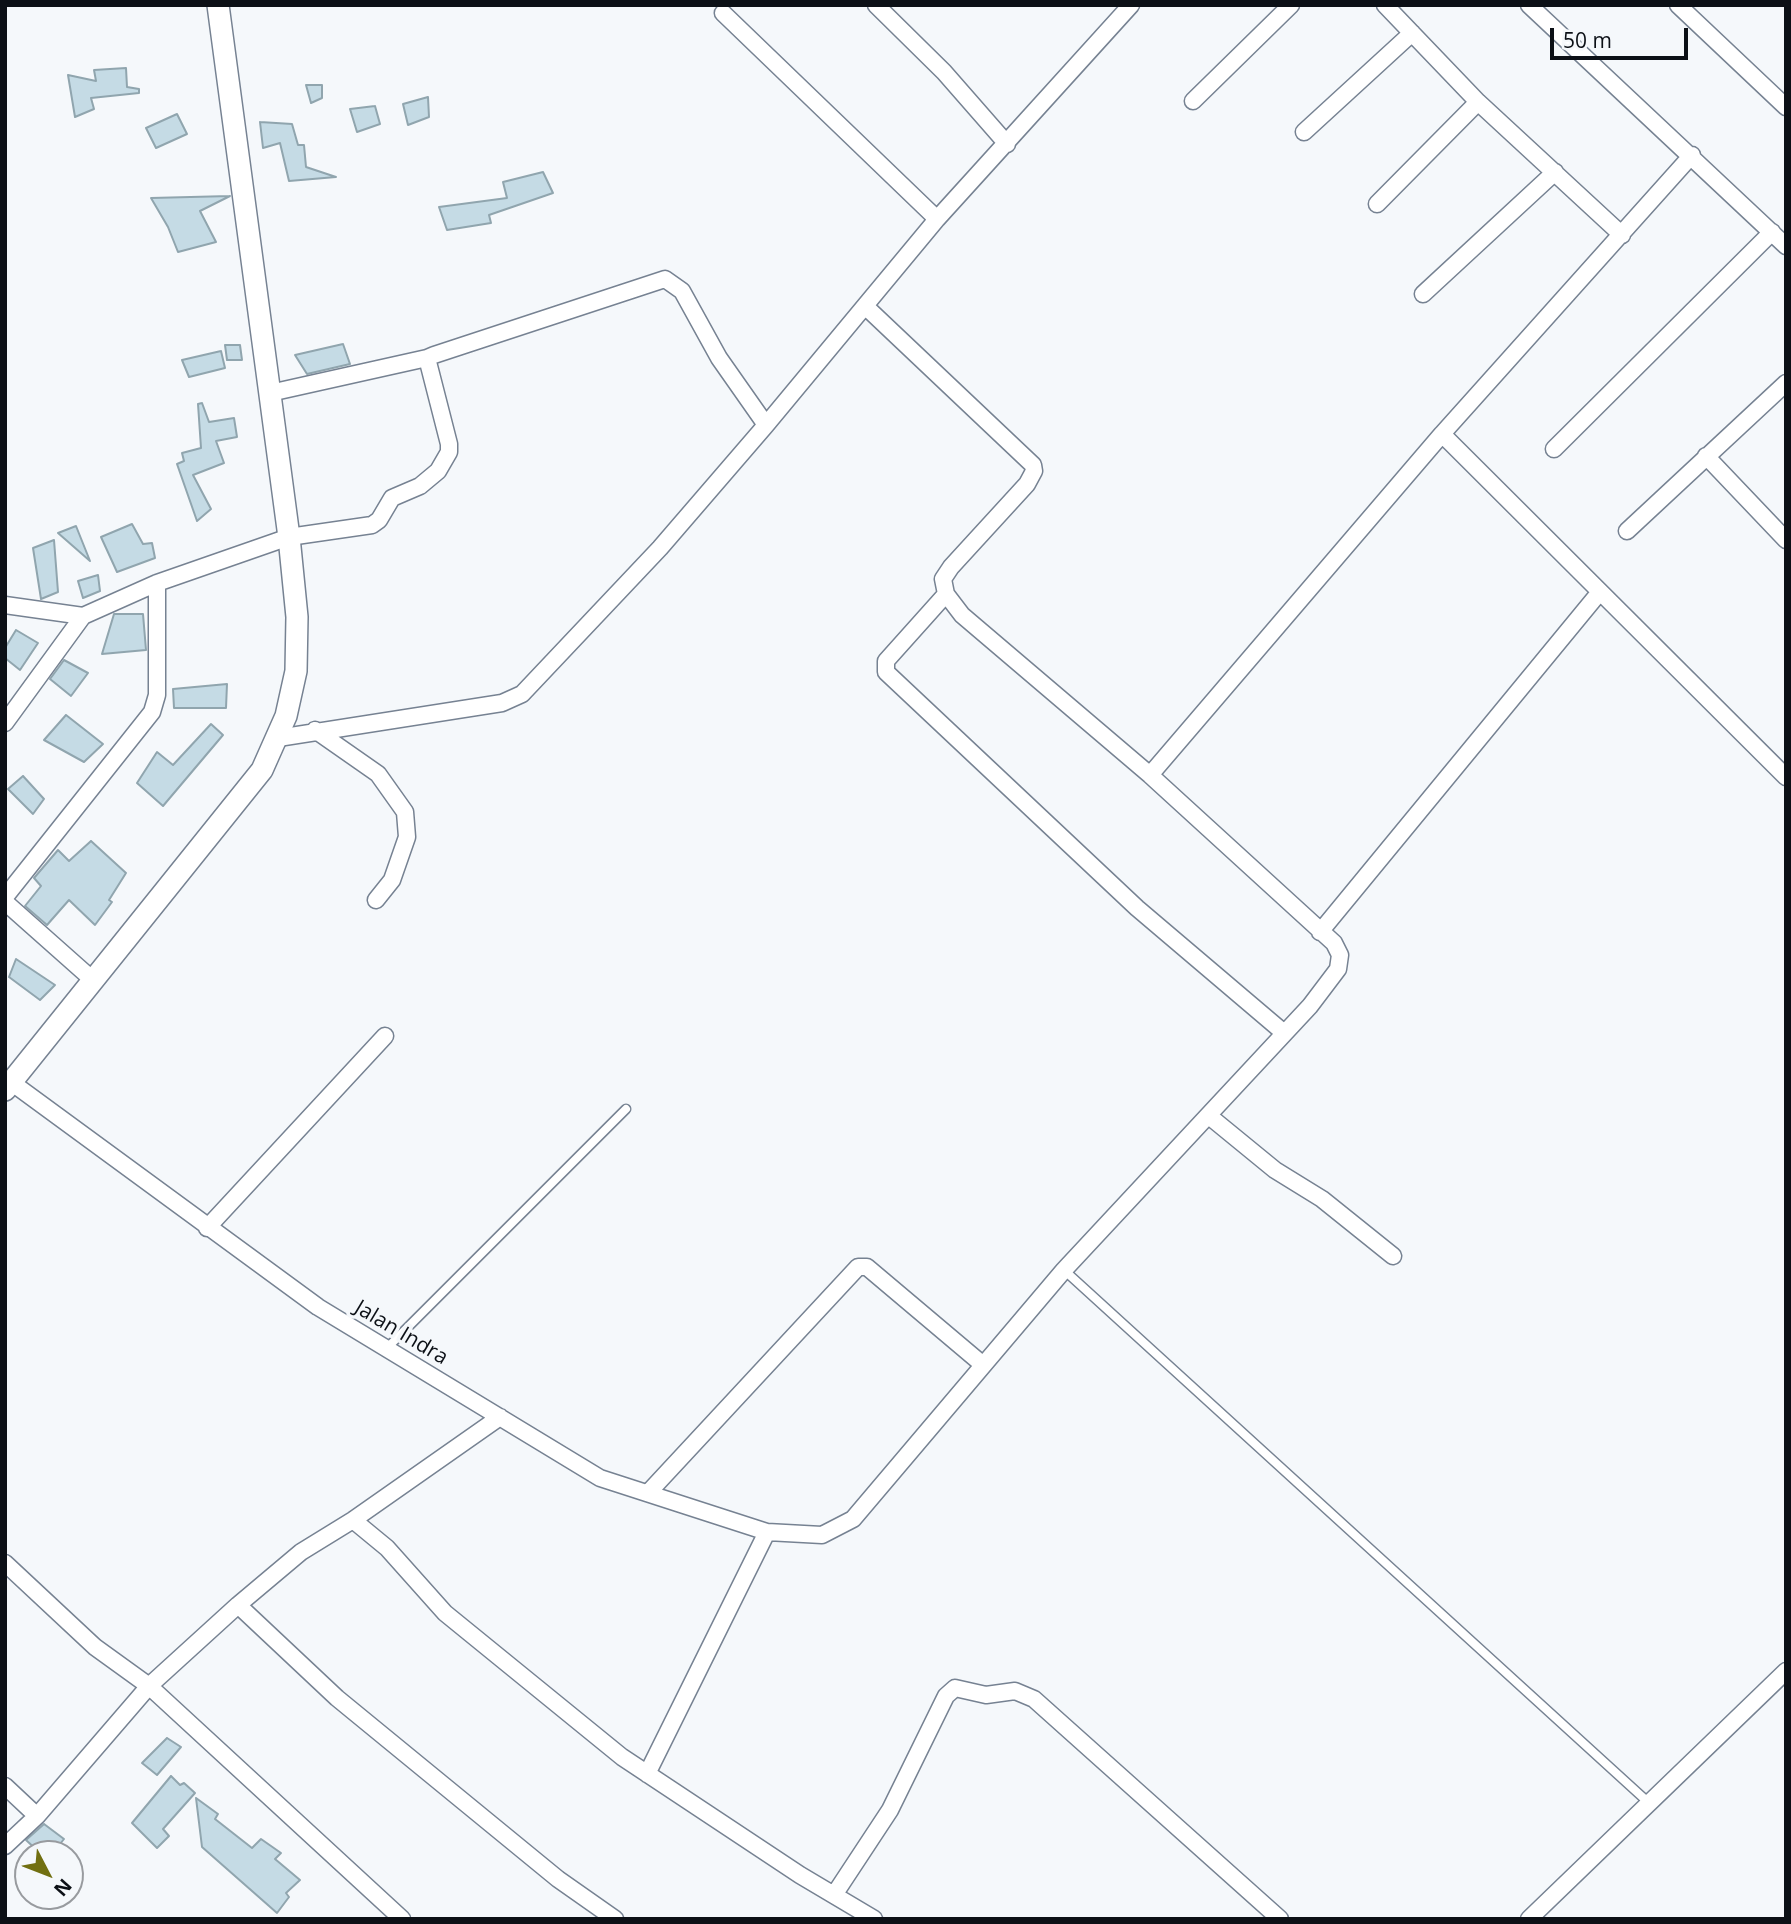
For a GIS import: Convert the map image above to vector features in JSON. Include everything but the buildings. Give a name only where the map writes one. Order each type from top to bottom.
[{"type":"main road","points":[[8,1086],[235,807],[262,770],[278,738],[290,698],[297,654],[289,537],[218,5]]},
{"type":"street","points":[[877,5],[944,72],[1006,144]]},
{"type":"street","points":[[278,738],[315,730],[502,704],[522,694],[660,548],[937,219],[1131,5]]},
{"type":"street","points":[[1193,101],[1291,5]]},
{"type":"street","points":[[1385,5],[1478,103],[1622,235]]},
{"type":"street","points":[[1529,5],[1786,246]]},
{"type":"street","points":[[1678,5],[1786,107]]},
{"type":"street","points":[[723,13],[937,219]]},
{"type":"street","points":[[1304,131],[1412,33]]},
{"type":"street","points":[[1377,204],[1478,103]]},
{"type":"street","points":[[1150,775],[1442,434],[1692,155]]},
{"type":"street","points":[[1423,294],[1555,172]]},
{"type":"street","points":[[1554,449],[1772,232]]},
{"type":"street","points":[[270,393],[427,358],[554,317],[624,290],[665,279],[682,291],[719,358],[766,425]]},
{"type":"street","points":[[648,1493],[858,1266],[867,1267],[982,1364],[1064,1270],[1310,1006],[1338,969],[1340,955],[1334,943],[1150,775],[962,615],[946,594],[943,579],[951,567],[1027,484],[1034,471],[1033,465],[865,306]]},
{"type":"street","points":[[5,723],[83,616],[158,583],[289,537],[372,525],[379,520],[392,498],[420,486],[438,471],[449,452],[449,444],[427,358]]},
{"type":"street","points":[[1627,531],[1786,383]]},
{"type":"street","points":[[1442,434],[1786,777]]},
{"type":"street","points":[[1706,456],[1786,540]]},
{"type":"street","points":[[94,982],[5,900],[152,712],[157,695],[158,583]]},
{"type":"street","points":[[1320,932],[1599,593]]},
{"type":"street","points":[[946,594],[886,662],[886,672],[1137,908],[1283,1032]]},
{"type":"street","points":[[5,605],[83,616]]},
{"type":"street","points":[[315,730],[378,775],[405,812],[407,837],[392,880],[376,900]]},
{"type":"street","points":[[207,1228],[385,1036]]},
{"type":"street","name":"Jalan Indra","points":[[8,1086],[318,1307],[600,1478],[766,1532],[810,1537],[835,1531],[853,1518],[982,1364]]},
{"type":"street","points":[[1209,1116],[1275,1170],[1322,1199],[1394,1256]]},
{"type":"street","points":[[5,1846],[37,1816],[149,1686],[238,1605],[301,1552],[353,1520],[500,1418]]},
{"type":"street","points":[[353,1520],[387,1548],[445,1613],[647,1774],[874,1919]]},
{"type":"street","points":[[647,1774],[766,1532]]},
{"type":"street","points":[[5,1563],[95,1647],[149,1686],[402,1919]]},
{"type":"street","points":[[238,1605],[338,1699],[558,1879],[615,1919]]},
{"type":"street","points":[[1529,1919],[1786,1671]]},
{"type":"street","points":[[834,1895],[890,1810],[946,1696],[955,1688],[986,1695],[1015,1691],[1034,1699],[1280,1919]]},
{"type":"street","points":[[5,1786],[37,1816]]},
{"type":"lane","points":[[386,1349],[626,1109]]},
{"type":"lane","points":[[1064,1270],[1649,1803]]}]
